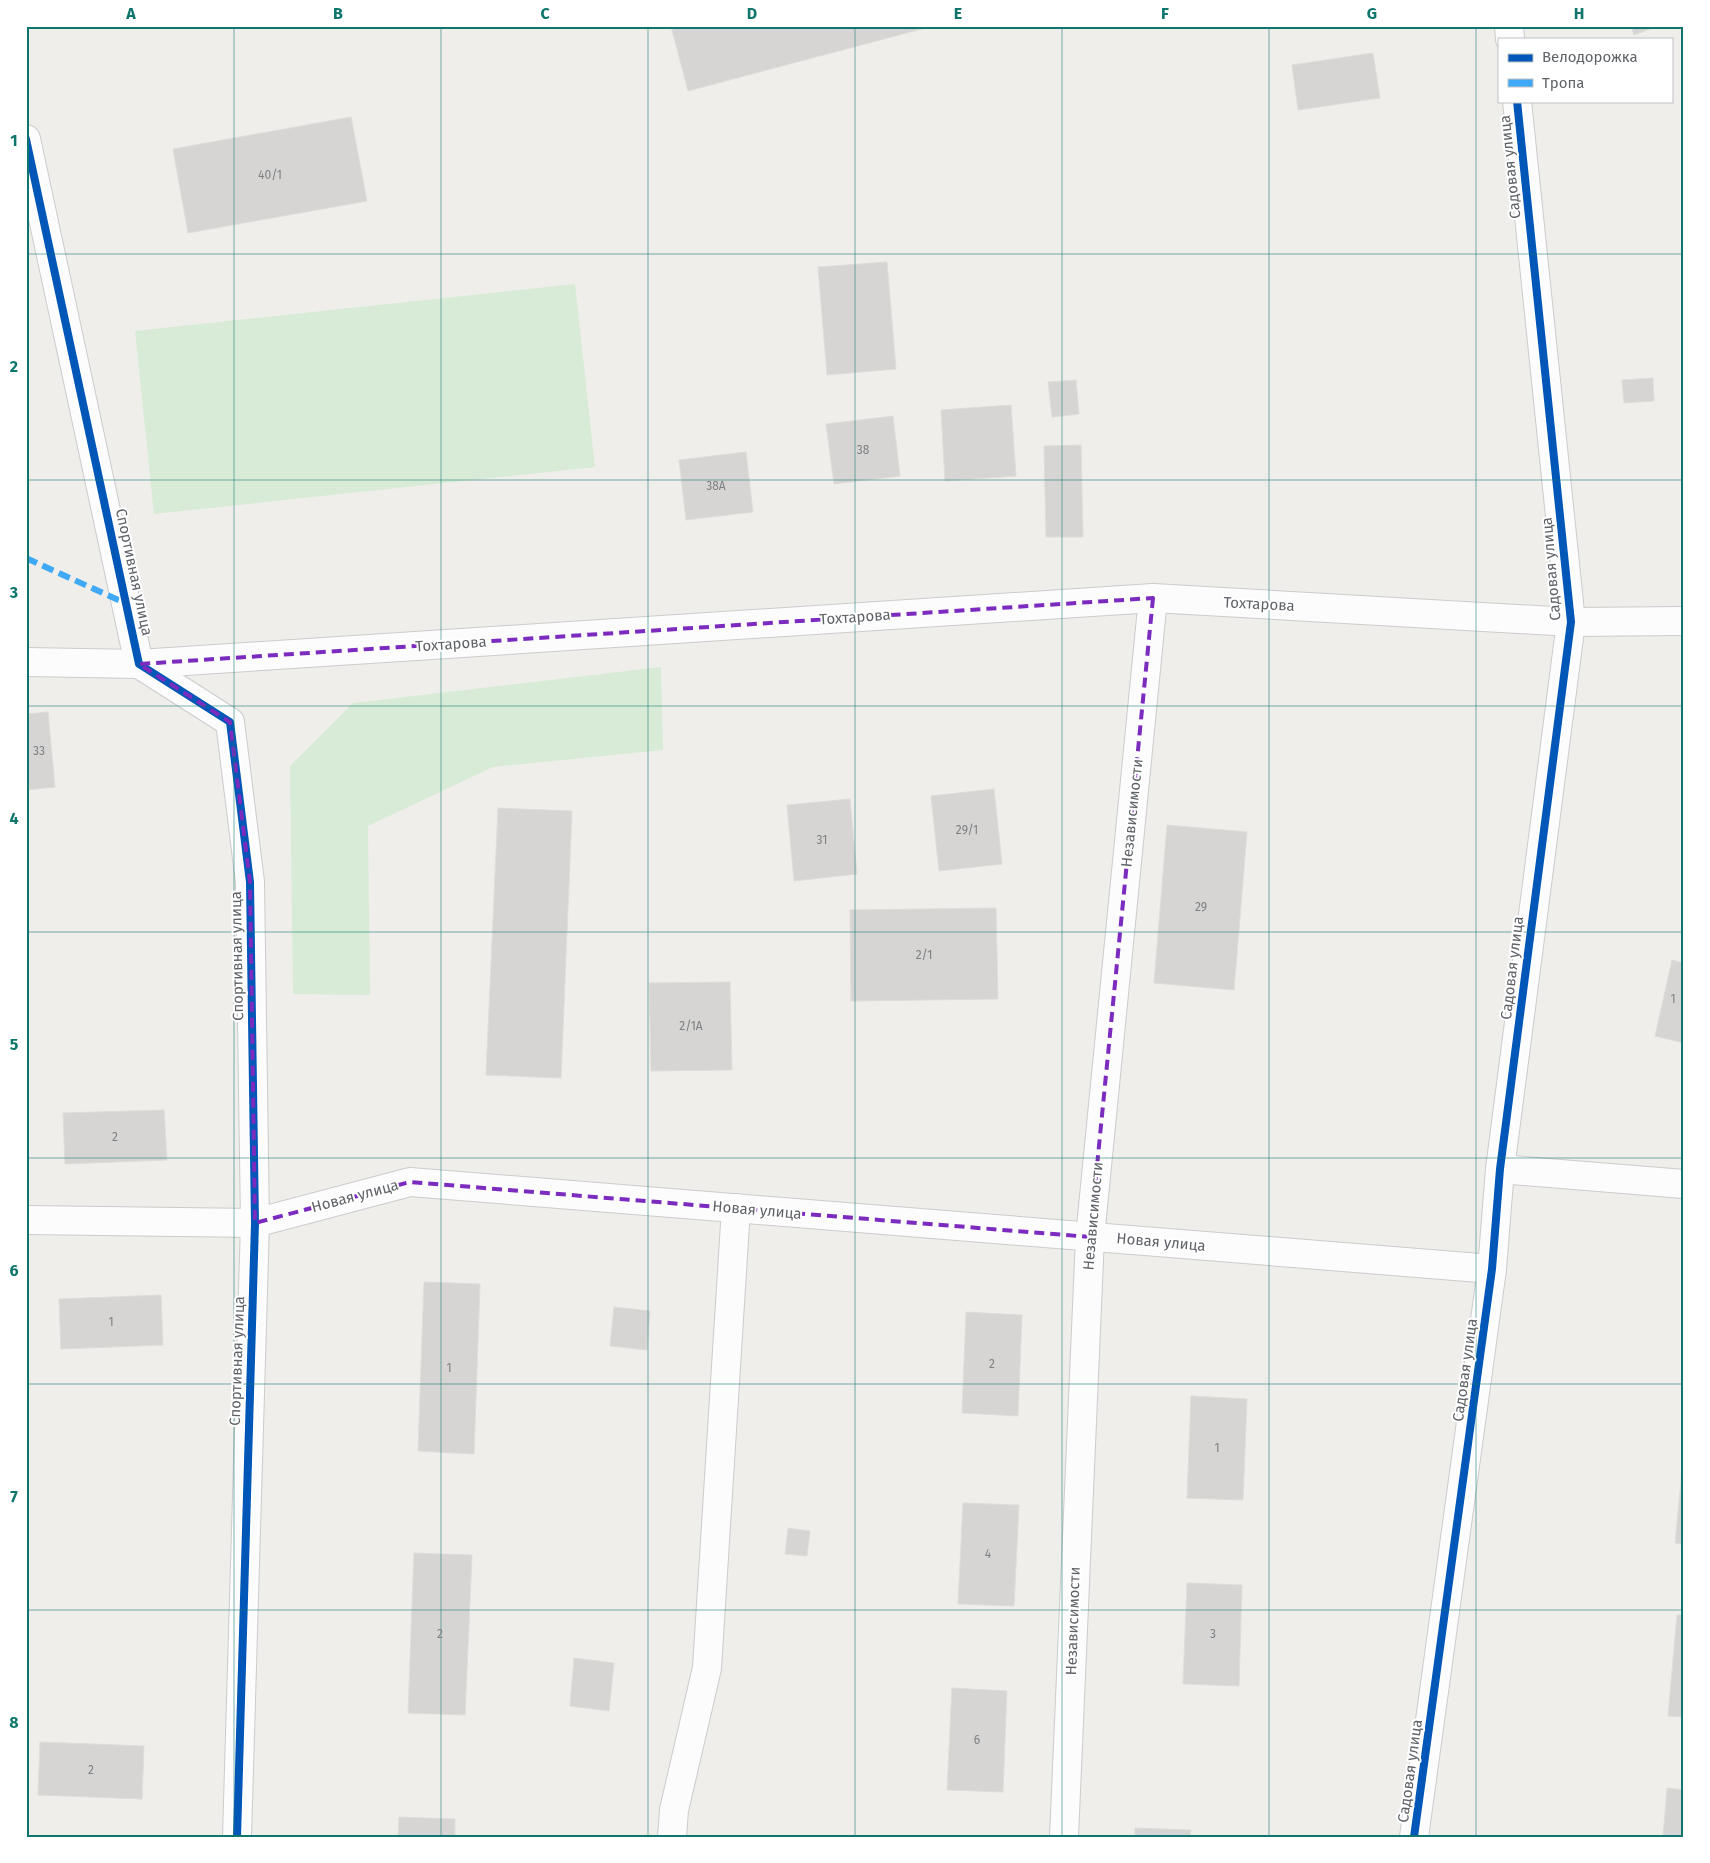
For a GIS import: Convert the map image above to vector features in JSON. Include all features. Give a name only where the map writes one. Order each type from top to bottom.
[{"type":"street","name":"Садовая улица","points":[[1414,1837],[1492,1269],[1500,1169],[1571,622],[1516,102]]},
{"type":"street","name":"Спортивная улица","points":[[26,138],[139,664],[230,722],[250,882],[255,1222],[237,1837]]},
{"type":"street","name":"Тохтарова","points":[[26,662],[139,664],[1153,598],[1571,622],[1684,621]]},
{"type":"street","name":"Независимости","points":[[1064,1837],[1090,1236],[1153,598]]},
{"type":"street","points":[[1500,1169],[1684,1184]]},
{"type":"street","name":"Новая улица","points":[[26,1220],[255,1222],[410,1182],[1492,1269]]},
{"type":"street","points":[[672,1837],[674,1810],[707,1668],[736,1208]]},
{"type":"highlighted area","points":[[1153,598],[1090,1237],[410,1182],[255,1223],[250,882],[230,722],[139,664]]},
{"type":"green space","points":[[575,284],[595,467],[154,514],[135,331]]},
{"type":"green space","points":[[661,667],[663,750],[493,767],[368,826],[370,995],[293,994],[290,766],[353,703]]},
{"type":"building","points":[[671,26],[933,26],[688,91]]},
{"type":"building","points":[[1631,26],[1658,26],[1634,35]]},
{"type":"building","points":[[1373,53],[1380,98],[1298,110],[1292,65]]},
{"type":"building","points":[[351,117],[367,201],[188,233],[173,149]]},
{"type":"building","points":[[887,262],[896,369],[827,375],[818,267]]},
{"type":"building","points":[[1683,317],[1684,392],[1682,392]]},
{"type":"building","points":[[1653,378],[1654,401],[1624,403],[1622,380]]},
{"type":"building","points":[[1076,380],[1079,414],[1052,417],[1048,382]]},
{"type":"building","points":[[1011,405],[1016,476],[945,481],[941,410]]},
{"type":"building","points":[[893,416],[900,476],[834,484],[826,424]]},
{"type":"building","points":[[1081,445],[1083,537],[1046,537],[1044,446]]},
{"type":"building","points":[[746,452],[753,512],[686,520],[679,460]]},
{"type":"building","points":[[48,712],[55,787],[26,790],[26,714]]},
{"type":"building","points":[[994,789],[1002,864],[939,871],[931,796]]},
{"type":"building","points":[[850,799],[857,874],[794,881],[787,805]]},
{"type":"building","points":[[498,808],[572,811],[561,1078],[486,1075]]},
{"type":"building","points":[[1167,825],[1247,832],[1234,990],[1154,983]]},
{"type":"building","points":[[996,908],[998,999],[851,1001],[850,910]]},
{"type":"building","points":[[1672,960],[1684,963],[1684,1043],[1655,1036]]},
{"type":"building","points":[[730,982],[732,1070],[651,1071],[649,983]]},
{"type":"building","points":[[164,1110],[167,1160],[65,1164],[63,1113]]},
{"type":"building","points":[[424,1282],[480,1284],[474,1454],[418,1451]]},
{"type":"building","points":[[161,1295],[163,1345],[61,1349],[59,1299]]},
{"type":"building","points":[[614,1307],[650,1311],[647,1350],[610,1346]]},
{"type":"building","points":[[966,1312],[1022,1315],[1018,1416],[962,1413]]},
{"type":"building","points":[[1191,1396],[1247,1399],[1243,1500],[1187,1498]]},
{"type":"building","points":[[1684,1450],[1684,1544],[1675,1543]]},
{"type":"building","points":[[963,1503],[1019,1505],[1014,1606],[958,1604]]},
{"type":"building","points":[[788,1528],[810,1531],[807,1556],[785,1554]]},
{"type":"building","points":[[414,1553],[472,1555],[465,1715],[408,1713]]},
{"type":"building","points":[[1187,1583],[1242,1585],[1239,1686],[1183,1684]]},
{"type":"building","points":[[1677,1615],[1684,1615],[1684,1717],[1668,1716]]},
{"type":"building","points":[[574,1658],[614,1663],[609,1711],[570,1706]]},
{"type":"building","points":[[952,1688],[1007,1691],[1003,1792],[947,1790]]},
{"type":"building","points":[[40,1742],[144,1746],[142,1799],[38,1795]]},
{"type":"building","points":[[1667,1788],[1684,1790],[1684,1837],[1663,1837]]},
{"type":"building","points":[[399,1817],[455,1819],[455,1837],[398,1837]]},
{"type":"building","points":[[1135,1828],[1191,1830],[1190,1837],[1135,1837]]},
{"type":"marked path","points":[[26,558],[127,604]]},
{"type":"cycle path","points":[[1414,1837],[1492,1269],[1500,1169],[1571,622],[1517,102]]},
{"type":"cycle path","points":[[26,139],[139,664],[230,722],[250,882],[255,1223],[237,1837]]}]
